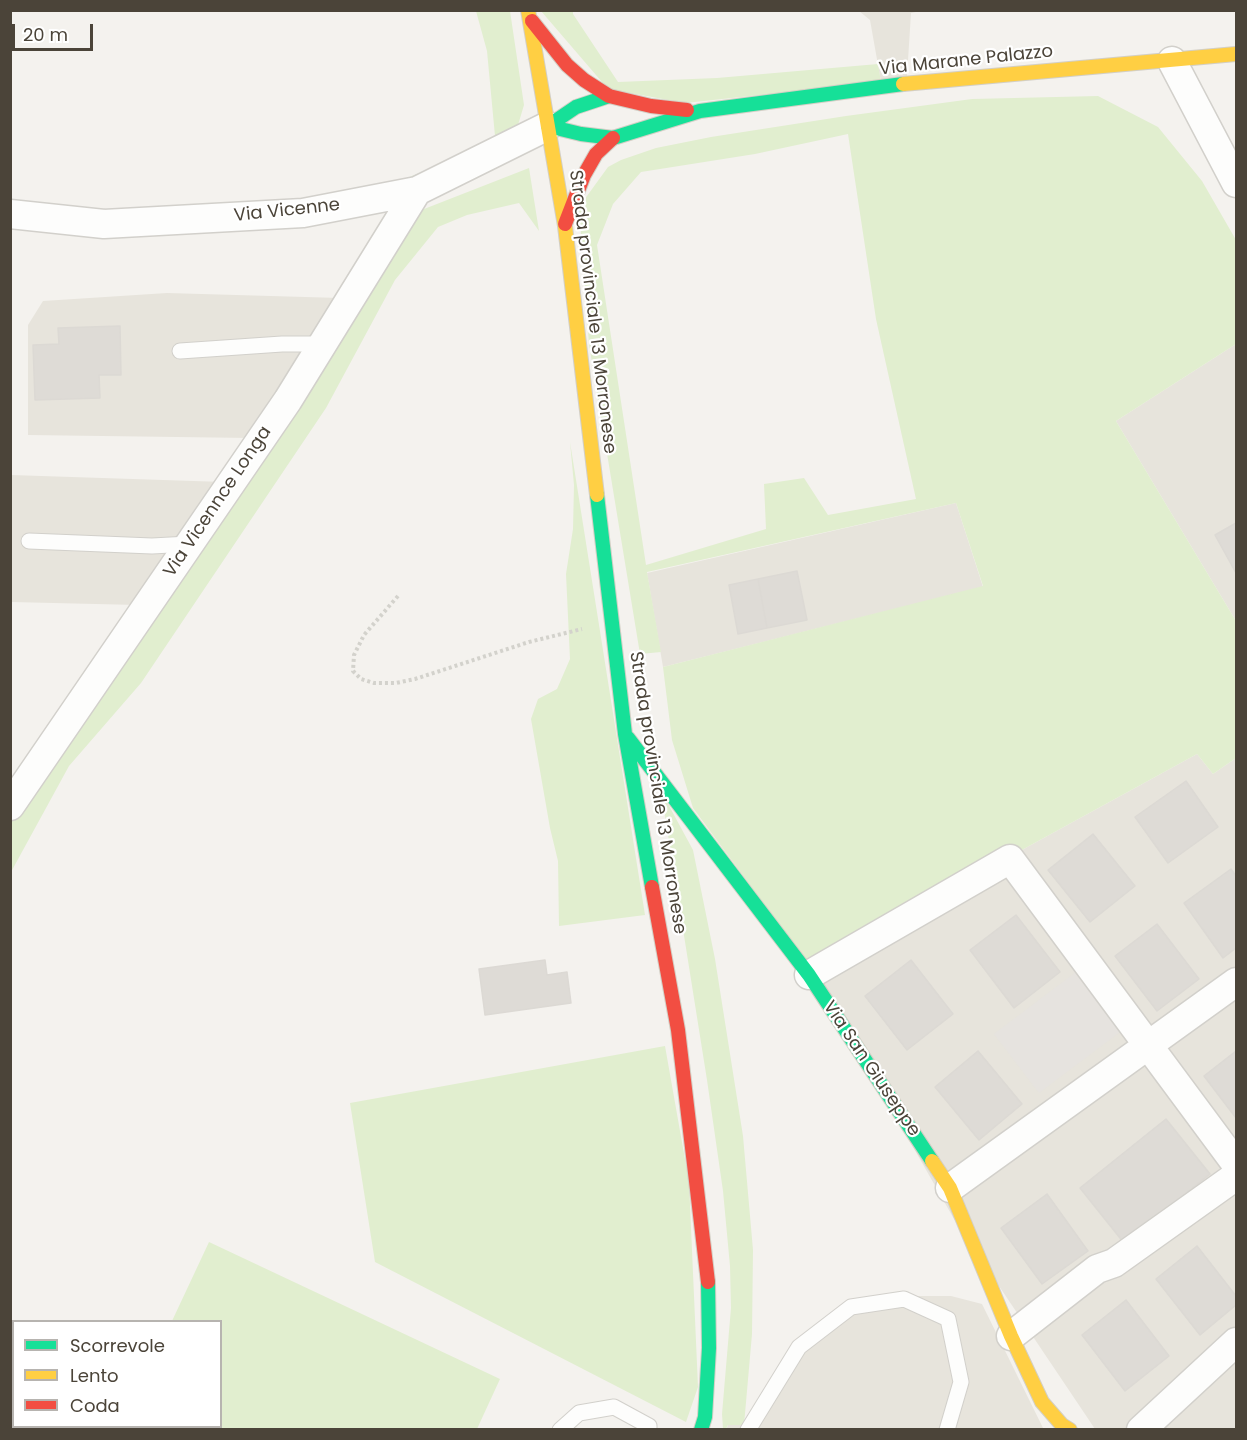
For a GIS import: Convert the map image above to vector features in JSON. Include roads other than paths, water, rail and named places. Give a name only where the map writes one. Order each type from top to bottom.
[{"type":"main road","name":"Via Marane Palazzo","points":[[528,14],[567,65],[584,80],[609,96],[651,106],[700,111]]},
{"type":"main road","name":"Strada provinciale 13 Morronese","points":[[528,14],[565,226],[625,734],[678,1030],[708,1276],[709,1348],[705,1417],[700,1430]]},
{"type":"main road","name":"Via Marane Palazzo","points":[[548,126],[581,134],[613,138],[700,111],[933,80],[1236,54]]},
{"type":"main road","points":[[548,126],[576,107],[609,96]]},
{"type":"main road","name":"Via Marane Palazzo","points":[[565,226],[584,175],[596,154],[613,138]]},
{"type":"main road","name":"Via San Giuseppe","points":[[625,734],[809,975],[950,1188],[1011,1336],[1042,1402],[1065,1428]]},
{"type":"street","points":[[1172,61],[1236,183]]},
{"type":"street","name":"Via Vicenne","points":[[10,214],[104,224],[303,213],[417,191],[548,126]]},
{"type":"street","name":"Via Vicennce Longa","points":[[10,806],[288,399],[417,191]]},
{"type":"street","points":[[809,975],[1010,859],[1236,1164]]},
{"type":"street","points":[[950,1188],[1236,982]]},
{"type":"street","points":[[1011,1336],[1097,1269],[1114,1263],[1236,1176]]},
{"type":"street","points":[[1141,1430],[1236,1342]]},
{"type":"lane","points":[[180,351],[282,344],[323,344]]},
{"type":"lane","points":[[29,542],[152,546],[189,544]]},
{"type":"lane","points":[[748,1430],[799,1347],[851,1307],[904,1299],[948,1319],[961,1383],[947,1430]]},
{"type":"lane","points":[[560,1430],[579,1413],[614,1407],[649,1426],[650,1430]]}]
